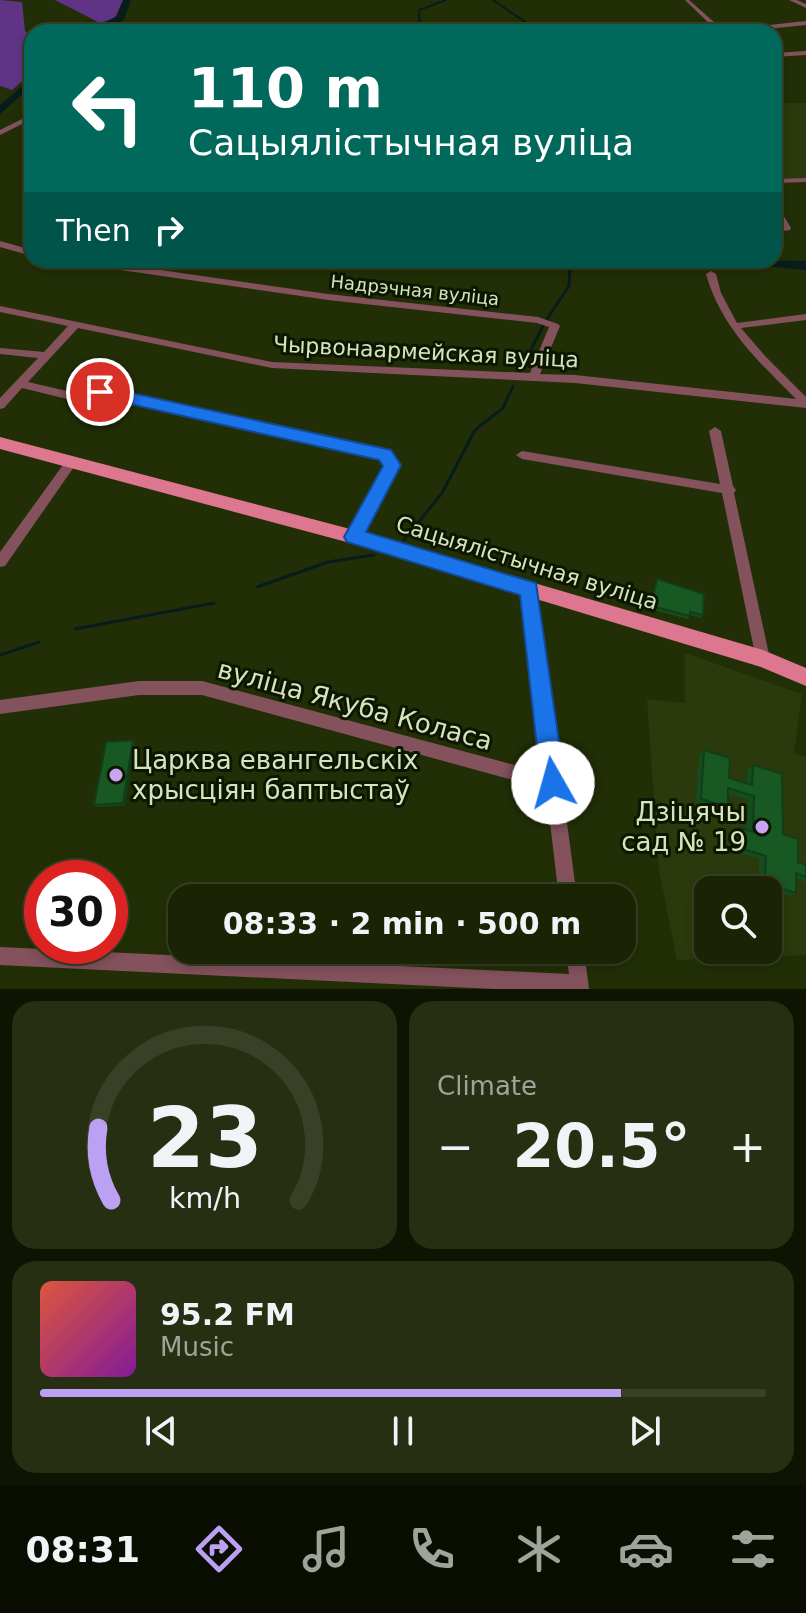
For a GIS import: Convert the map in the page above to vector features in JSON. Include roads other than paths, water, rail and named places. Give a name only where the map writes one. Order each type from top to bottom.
[{"type":"main road","name":"Сацыялістычная вуліца","points":[[0,443],[354,537],[763,659],[806,677]]},
{"type":"street","points":[[792,0],[806,6]]},
{"type":"street","points":[[687,1],[713,24]]},
{"type":"street","points":[[782,27],[805,25]]},
{"type":"street","points":[[782,54],[806,53]]},
{"type":"street","points":[[0,133],[24,120]]},
{"type":"street","points":[[782,181],[806,180]]},
{"type":"street","points":[[782,188],[806,187]]},
{"type":"street","points":[[0,244],[24,251]]},
{"type":"street","name":"Надрэчная вуліца","points":[[127,268],[328,297],[538,320],[555,326],[533,378]]},
{"type":"street","points":[[711,274],[716,297],[734,326],[806,404]]},
{"type":"street","name":"Чырвонаармейская вуліца","points":[[0,309],[292,368],[575,379],[806,404]]},
{"type":"street","points":[[734,326],[806,317]]},
{"type":"street","points":[[0,405],[74,326]]},
{"type":"street","points":[[0,351],[47,356]]},
{"type":"street","points":[[20,384],[67,395],[100,392],[385,455],[392,465],[354,537]]},
{"type":"street","points":[[715,431],[730,490],[763,659]]},
{"type":"street","points":[[522,455],[730,490]]},
{"type":"street","points":[[0,562],[72,461]]},
{"type":"street","points":[[529,589],[566,884]]},
{"type":"street","name":"вуліца Якуба Коласа","points":[[0,707],[139,688],[202,688],[553,783]]},
{"type":"street","points":[[0,956],[580,987],[577,964]]},
{"type":"water","points":[[782,261],[806,261],[806,270],[782,268]]},
{"type":"waterway","points":[[108,24],[121,18],[127,0]]},
{"type":"waterway","points":[[420,24],[419,10],[446,0]]},
{"type":"waterway","points":[[493,0],[528,24]]},
{"type":"waterway","points":[[0,111],[24,88]]},
{"type":"waterway","points":[[547,319],[569,286],[570,268]]},
{"type":"waterway","points":[[523,366],[543,326]]},
{"type":"waterway","points":[[404,540],[442,493],[475,430],[503,408],[513,386]]},
{"type":"waterway","points":[[257,587],[328,562],[374,555]]},
{"type":"waterway","points":[[75,629],[214,603]]},
{"type":"waterway","points":[[0,655],[39,642]]},
{"type":"place","name":"Царква евангельскіх хрысціян баптыстаў","points":[[116,775]]},
{"type":"place","name":"Дзіцячы сад № 19","points":[[762,827]]}]
